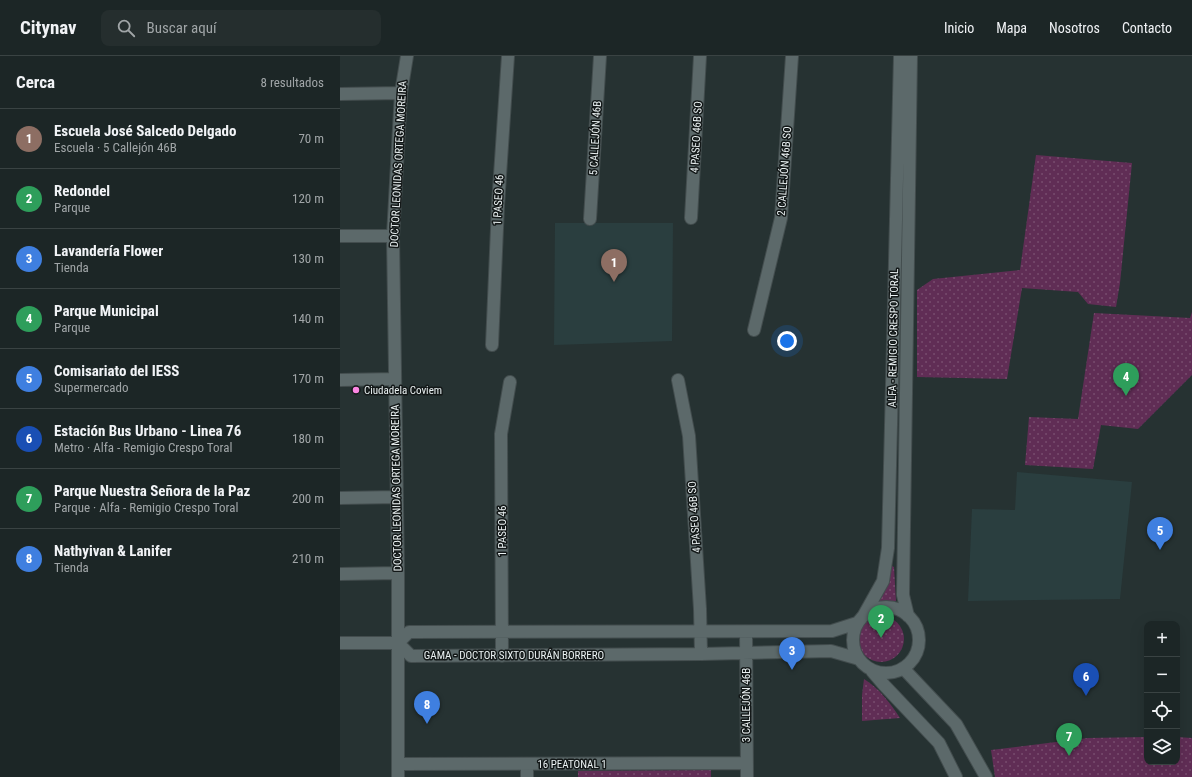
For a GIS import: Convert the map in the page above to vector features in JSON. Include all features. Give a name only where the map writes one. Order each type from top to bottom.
[{"type":"street","name":"DOCTOR LEONIDAS ORTEGA MOREIRA","points":[[398,777],[398,573],[393,236],[400,93],[407,56]]},
{"type":"street","name":"1 PASEO 46","points":[[492,345],[498,205],[508,56]]},
{"type":"street","name":"5 CALLEJÓN 46B","points":[[590,219],[600,56]]},
{"type":"street","name":"4 PASEO 46B SO","points":[[691,218],[700,56]]},
{"type":"street","name":"2 CALLEJÓN 46B SO","points":[[754,330],[781,218],[792,56]]},
{"type":"street","name":"ALFA - REMIGIO CRESPO TORAL","points":[[861,619],[883,581],[888,548],[900,56]]},
{"type":"street","name":"ALFA - REMIGIO CRESPO TORAL","points":[[908,616],[903,595],[911,56]]},
{"type":"street","points":[[340,94],[400,93]]},
{"type":"street","points":[[340,236],[393,236]]},
{"type":"street","points":[[340,380],[395,379]]},
{"type":"street","name":"4 PASEO 46B SO","points":[[678,380],[689,436],[701,654]]},
{"type":"street","name":"1 PASEO 46","points":[[502,656],[501,434],[510,382]]},
{"type":"street","points":[[340,498],[397,497]]},
{"type":"street","points":[[888,548],[904,548]]},
{"type":"street","points":[[340,574],[398,573]]},
{"type":"street","points":[[340,643],[398,643],[409,632],[832,631],[861,619],[872,610],[881,607],[891,607],[908,616],[917,631],[917,652],[911,661],[903,668],[888,673],[872,671]]},
{"type":"street","points":[[861,619],[854,632],[853,642],[858,659],[872,671],[939,743],[956,777]]},
{"type":"street","name":"3 CALLEJÓN 46B","points":[[746,632],[746,777]]},
{"type":"street","name":"GAMA - DOCTOR SIXTO DURÁN BORRERO","points":[[398,643],[411,656],[831,652],[858,659]]},
{"type":"street","points":[[903,668],[956,724],[986,777]]},
{"type":"street","name":"16 PEATONAL 1","points":[[398,764],[746,763]]},
{"type":"street","points":[[527,764],[527,777]]},
{"type":"shaded area","points":[[1036,155],[1132,163],[1120,283],[1116,307],[1088,304],[1078,292],[1022,288],[1007,379],[917,377],[917,290],[933,279],[1020,270]]},
{"type":"shaded area","points":[[555,223],[673,223],[672,341],[554,345]]},
{"type":"shaded area","points":[[1192,312],[1192,375],[1138,429],[1101,425],[1093,469],[1025,465],[1029,417],[1078,419],[1094,313],[1190,318]]},
{"type":"shaded area","points":[[1017,472],[1132,482],[1120,599],[968,601],[972,509],[1015,510]]},
{"type":"shaded area","points":[[892,566],[894,567],[896,601],[877,602]]},
{"type":"shaded area","points":[[881,616],[894,620],[900,626],[904,639],[900,652],[894,658],[881,662],[868,658],[862,652],[858,639],[862,626],[868,620]]},
{"type":"shaded area","points":[[864,679],[875,687],[893,707],[900,718],[862,721],[862,695]]},
{"type":"shaded area","points":[[1144,737],[1144,765],[1180,765],[1180,737],[1192,738],[1192,777],[995,777],[991,750],[1088,738]]},
{"type":"shaded area","points":[[711,770],[711,777],[578,777],[578,771]]},
{"type":"place","name":"Escuela José Salcedo Delgado","points":[[614,282]]},
{"type":"place","name":"Ciudadela Coviem","points":[[356,390]]},
{"type":"place","name":"Parque Municipal","points":[[1126,396]]},
{"type":"place","name":"Comisariato del IESS","points":[[1160,550]]},
{"type":"place","name":"Redondel","points":[[881,638]]},
{"type":"place","name":"Lavandería Flower","points":[[792,670]]},
{"type":"place","name":"Estación Bus Urbano - Linea 76","points":[[1086,696]]},
{"type":"place","name":"Nathyivan & Lanifer","points":[[427,724]]},
{"type":"place","name":"Parque Nuestra Señora de la Paz","points":[[1069,756]]}]
